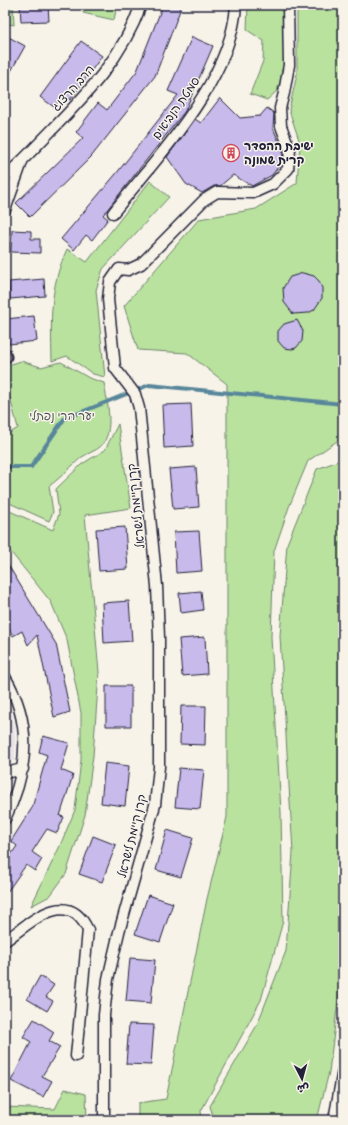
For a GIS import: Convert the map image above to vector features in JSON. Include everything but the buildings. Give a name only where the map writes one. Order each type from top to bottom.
[{"type":"street","name":"הרב הרצוג","points":[[5,176],[22,162],[107,70],[132,29],[141,5]]},
{"type":"street","name":"סמטת הנביאים","points":[[113,213],[192,112],[212,80],[226,53],[235,20],[236,5]]},
{"type":"street","name":"קרן קיימת לישראל","points":[[104,1120],[104,1015],[108,979],[155,805],[159,760],[159,638],[157,586],[141,423],[135,394],[115,368],[108,299],[110,282],[119,269],[128,270],[141,264],[204,200],[217,192],[253,194],[273,184],[288,169],[290,150],[281,126],[280,108],[289,64],[288,5]]},
{"type":"street","points":[[5,210],[22,162]]},
{"type":"street","points":[[5,353],[6,357]]},
{"type":"street","points":[[5,677],[15,693],[20,707],[24,727],[23,769],[5,819]]},
{"type":"street","points":[[5,773],[23,769]]},
{"type":"street","points":[[5,941],[52,910],[64,908],[83,919],[88,930],[76,1056]]},
{"type":"street","points":[[334,1120],[343,1070]]},
{"type":"shaded area","points":[[5,702],[11,712],[15,729],[15,761],[5,763]]},
{"type":"green space","points":[[5,5],[13,5],[14,25],[5,23]]},
{"type":"green space","points":[[85,5],[117,5],[114,20],[83,13]]},
{"type":"green space","points":[[248,5],[284,5],[284,70],[277,91],[267,100],[250,94],[263,61],[264,41],[247,30]]},
{"type":"green space","points":[[297,5],[343,5],[343,437],[308,461],[289,507],[274,551],[271,637],[281,812],[283,921],[261,1000],[201,1111],[202,1120],[138,1120],[138,1103],[166,1099],[207,899],[227,817],[227,384],[187,353],[138,350],[124,306],[199,219],[256,209],[297,183],[300,143],[289,110],[297,74]]},
{"type":"green space","points":[[150,181],[169,197],[103,269],[96,290],[105,377],[93,374],[67,356],[52,361],[52,304],[57,277],[67,249],[87,262]]},
{"type":"green space","name":"יער הרי נפתלי","points":[[21,361],[41,367],[61,362],[89,378],[104,383],[107,399],[109,424],[105,440],[99,448],[82,457],[49,486],[53,512],[49,521],[5,501],[5,436],[18,428],[5,379],[5,366]]},
{"type":"green space","points":[[118,424],[131,508],[85,515],[99,672],[93,756],[85,815],[66,874],[50,896],[31,906],[59,848],[75,810],[81,760],[81,713],[67,640],[51,602],[5,545],[5,509],[53,530],[59,514],[56,489],[82,464],[105,450]]},
{"type":"green space","points":[[343,459],[343,961],[329,1072],[317,1120],[214,1120],[210,1106],[257,1025],[286,951],[293,852],[280,636],[287,544],[317,469]]},
{"type":"green space","points":[[65,1089],[86,1094],[87,1120],[5,1120],[5,1107],[55,1109]]},
{"type":"waterway","points":[[5,467],[31,467],[64,419],[149,385],[343,404]]},
{"type":"place","name":"ישיבת ההסדר קרית שמונה","points":[[231,153]]}]
